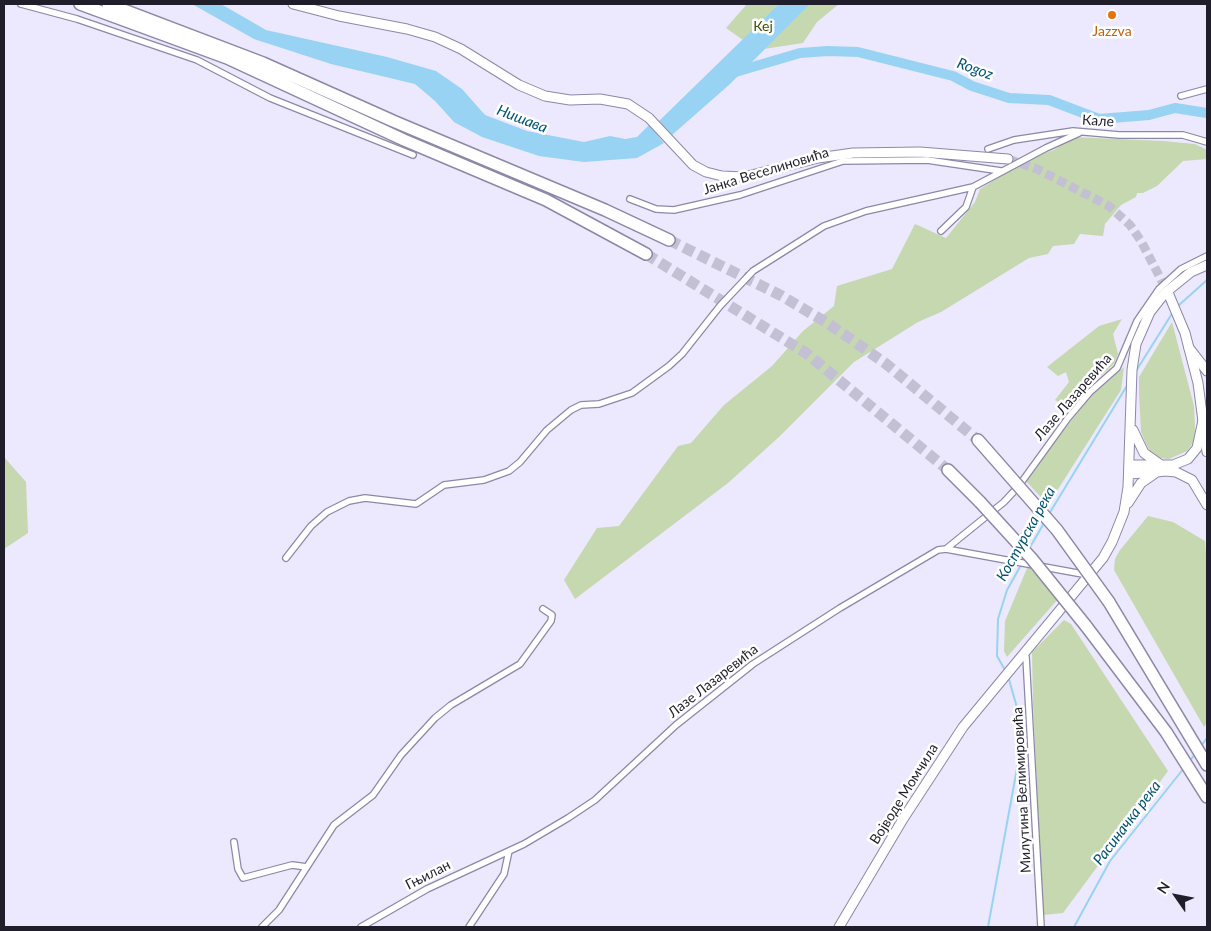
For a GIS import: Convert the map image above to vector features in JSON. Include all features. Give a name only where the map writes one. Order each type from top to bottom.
[{"type":"highway","points":[[80,4],[227,58],[395,136],[546,200],[646,254]]},
{"type":"highway","points":[[108,4],[263,63],[394,121],[605,210],[669,240]]},
{"type":"highway","points":[[978,440],[1057,530],[1109,602],[1206,762]]},
{"type":"highway","points":[[948,470],[1032,559],[1086,626],[1179,752],[1207,797]]},
{"type":"main road","points":[[293,4],[338,16],[425,33],[453,44],[518,85],[545,96],[570,100],[600,99],[619,102],[642,111],[682,155],[706,172],[732,177],[762,173],[818,158],[853,153],[912,152],[974,155],[1008,159]]},
{"type":"main road","points":[[1124,512],[1130,470],[1132,370],[1140,333],[1156,302],[1181,278],[1207,265]]},
{"type":"main road","points":[[1170,298],[1178,313],[1189,348],[1204,416],[1207,452]]},
{"type":"main road","points":[[1189,348],[1207,371]]},
{"type":"main road","points":[[1024,653],[1103,558],[1124,512],[1141,483],[1159,469],[1173,465],[1192,455],[1200,440],[1204,416]]},
{"type":"main road","points":[[1131,422],[1140,448],[1159,469]]},
{"type":"main road","points":[[1130,470],[1159,469],[1176,472],[1192,480],[1207,505]]},
{"type":"main road","name":"Војводе Момчила","points":[[839,927],[944,754],[963,727],[1024,653]]},
{"type":"street","points":[[21,4],[77,19],[197,60],[270,98],[414,155]]},
{"type":"street","points":[[1181,96],[1207,89]]},
{"type":"street","name":"Кале","points":[[988,149],[1014,140],[1066,132],[1183,135],[1207,142]]},
{"type":"street","points":[[286,558],[311,526],[327,512],[349,501],[365,498],[416,504],[444,485],[491,479],[509,471],[525,457],[547,430],[571,410],[582,405],[599,404],[632,393],[657,375],[682,354],[720,306],[753,271],[824,226],[866,211],[973,187],[1001,171],[1079,133]]},
{"type":"street","name":"Јанка Веселиновића","points":[[630,199],[656,210],[674,210],[740,195],[830,164],[851,160],[927,160],[1001,171]]},
{"type":"street","points":[[941,231],[966,207],[973,187]]},
{"type":"street","name":"Лазе Лазаревића","points":[[509,851],[568,818],[595,800],[676,725],[759,660],[938,550],[946,549],[1004,502],[1018,487],[1068,418],[1090,392],[1117,368],[1137,321],[1159,289],[1181,270],[1207,256]]},
{"type":"street","points":[[946,549],[1018,560],[1089,575]]},
{"type":"street","points":[[262,927],[279,910],[334,825],[373,795],[401,755],[435,718],[451,705],[520,664],[551,621],[552,614],[543,609]]},
{"type":"street","name":"Милутина Велимировића","points":[[1024,653],[1026,658],[1041,927]]},
{"type":"street","points":[[234,842],[238,869],[243,878],[292,865],[307,867]]},
{"type":"street","points":[[469,927],[504,874],[509,851]]},
{"type":"street","name":"Гњилан","points":[[361,927],[427,889],[509,851]]},
{"type":"green space","name":"Кеј","points":[[747,4],[839,4],[817,22],[803,43],[757,50],[726,28]]},
{"type":"green space","points":[[1072,137],[1195,144],[1207,150],[1207,159],[1183,161],[1157,186],[1143,193],[1137,193],[1136,197],[1121,205],[1105,224],[1103,236],[1080,234],[1074,244],[1053,246],[1048,254],[1029,258],[941,312],[918,322],[854,362],[779,437],[728,483],[575,599],[564,580],[597,528],[619,526],[678,446],[691,443],[724,405],[772,366],[803,331],[834,306],[837,286],[892,269],[915,224],[946,238],[975,202],[980,189],[1030,158],[1054,150]]},
{"type":"green space","points":[[1122,319],[1113,334],[1118,354],[1114,364],[1089,386],[1070,409],[1055,400],[1069,382],[1066,372],[1058,376],[1047,367],[1099,326]]},
{"type":"green space","points":[[1172,322],[1194,406],[1195,428],[1194,441],[1187,451],[1169,459],[1159,458],[1151,453],[1141,432],[1139,377]]},
{"type":"green space","points":[[1124,367],[1121,390],[1048,505],[1025,480],[1089,398]]},
{"type":"green space","points":[[4,457],[26,482],[28,533],[4,549]]},
{"type":"green space","points":[[1148,516],[1173,522],[1205,541],[1207,568],[1207,723],[1204,727],[1114,570],[1115,559],[1120,550]]},
{"type":"green space","points":[[1028,566],[1058,599],[1007,657],[1004,651],[1005,621]]},
{"type":"green space","points":[[1064,620],[1071,624],[1168,771],[1063,913],[1043,915],[1032,652]]},
{"type":"water","points":[[192,4],[221,4],[266,30],[387,57],[436,71],[462,89],[485,115],[527,131],[584,142],[610,136],[625,139],[637,137],[649,125],[664,143],[637,158],[584,162],[539,156],[482,137],[454,122],[435,101],[415,84],[331,64],[254,39]]},
{"type":"water","points":[[779,4],[810,4],[730,84],[672,135],[659,121]]},
{"type":"waterway","name":"Rogoz","points":[[732,73],[800,53],[828,51],[858,52],[953,76],[972,86],[1009,98],[1049,100],[1099,119],[1149,115],[1175,108],[1207,113]]},
{"type":"waterway","name":"Костурска река","points":[[1178,306],[1207,280]]},
{"type":"waterway","name":"Костурска река","points":[[1136,371],[1173,312]]},
{"type":"waterway","name":"Костурска река","points":[[1049,514],[1128,384]]},
{"type":"waterway","name":"Костурска река","points":[[1029,549],[1044,523]]},
{"type":"waterway","name":"Костурска река","points":[[1005,670],[997,656],[998,619],[1007,590],[1025,558]]},
{"type":"waterway","name":"Костурска река","points":[[988,927],[1018,763],[1016,704],[1008,676]]},
{"type":"waterway","name":"Расиначка река","points":[[1201,746],[1207,738]]},
{"type":"waterway","name":"Расиначка река","points":[[1189,762],[1195,754]]},
{"type":"waterway","name":"Расиначка река","points":[[1074,927],[1110,861],[1184,768]]},
{"type":"tunnel","points":[[1008,159],[1037,169],[1109,206],[1130,225],[1141,241],[1167,291]]},
{"type":"tunnel","points":[[669,240],[780,295],[829,324],[885,363],[978,440]]},
{"type":"tunnel","points":[[646,254],[806,353],[948,470]]},
{"type":"place","name":"Jazzva","points":[[1112,15]]},
{"type":"water label","name":"Нишава","points":[[522,119]]}]
